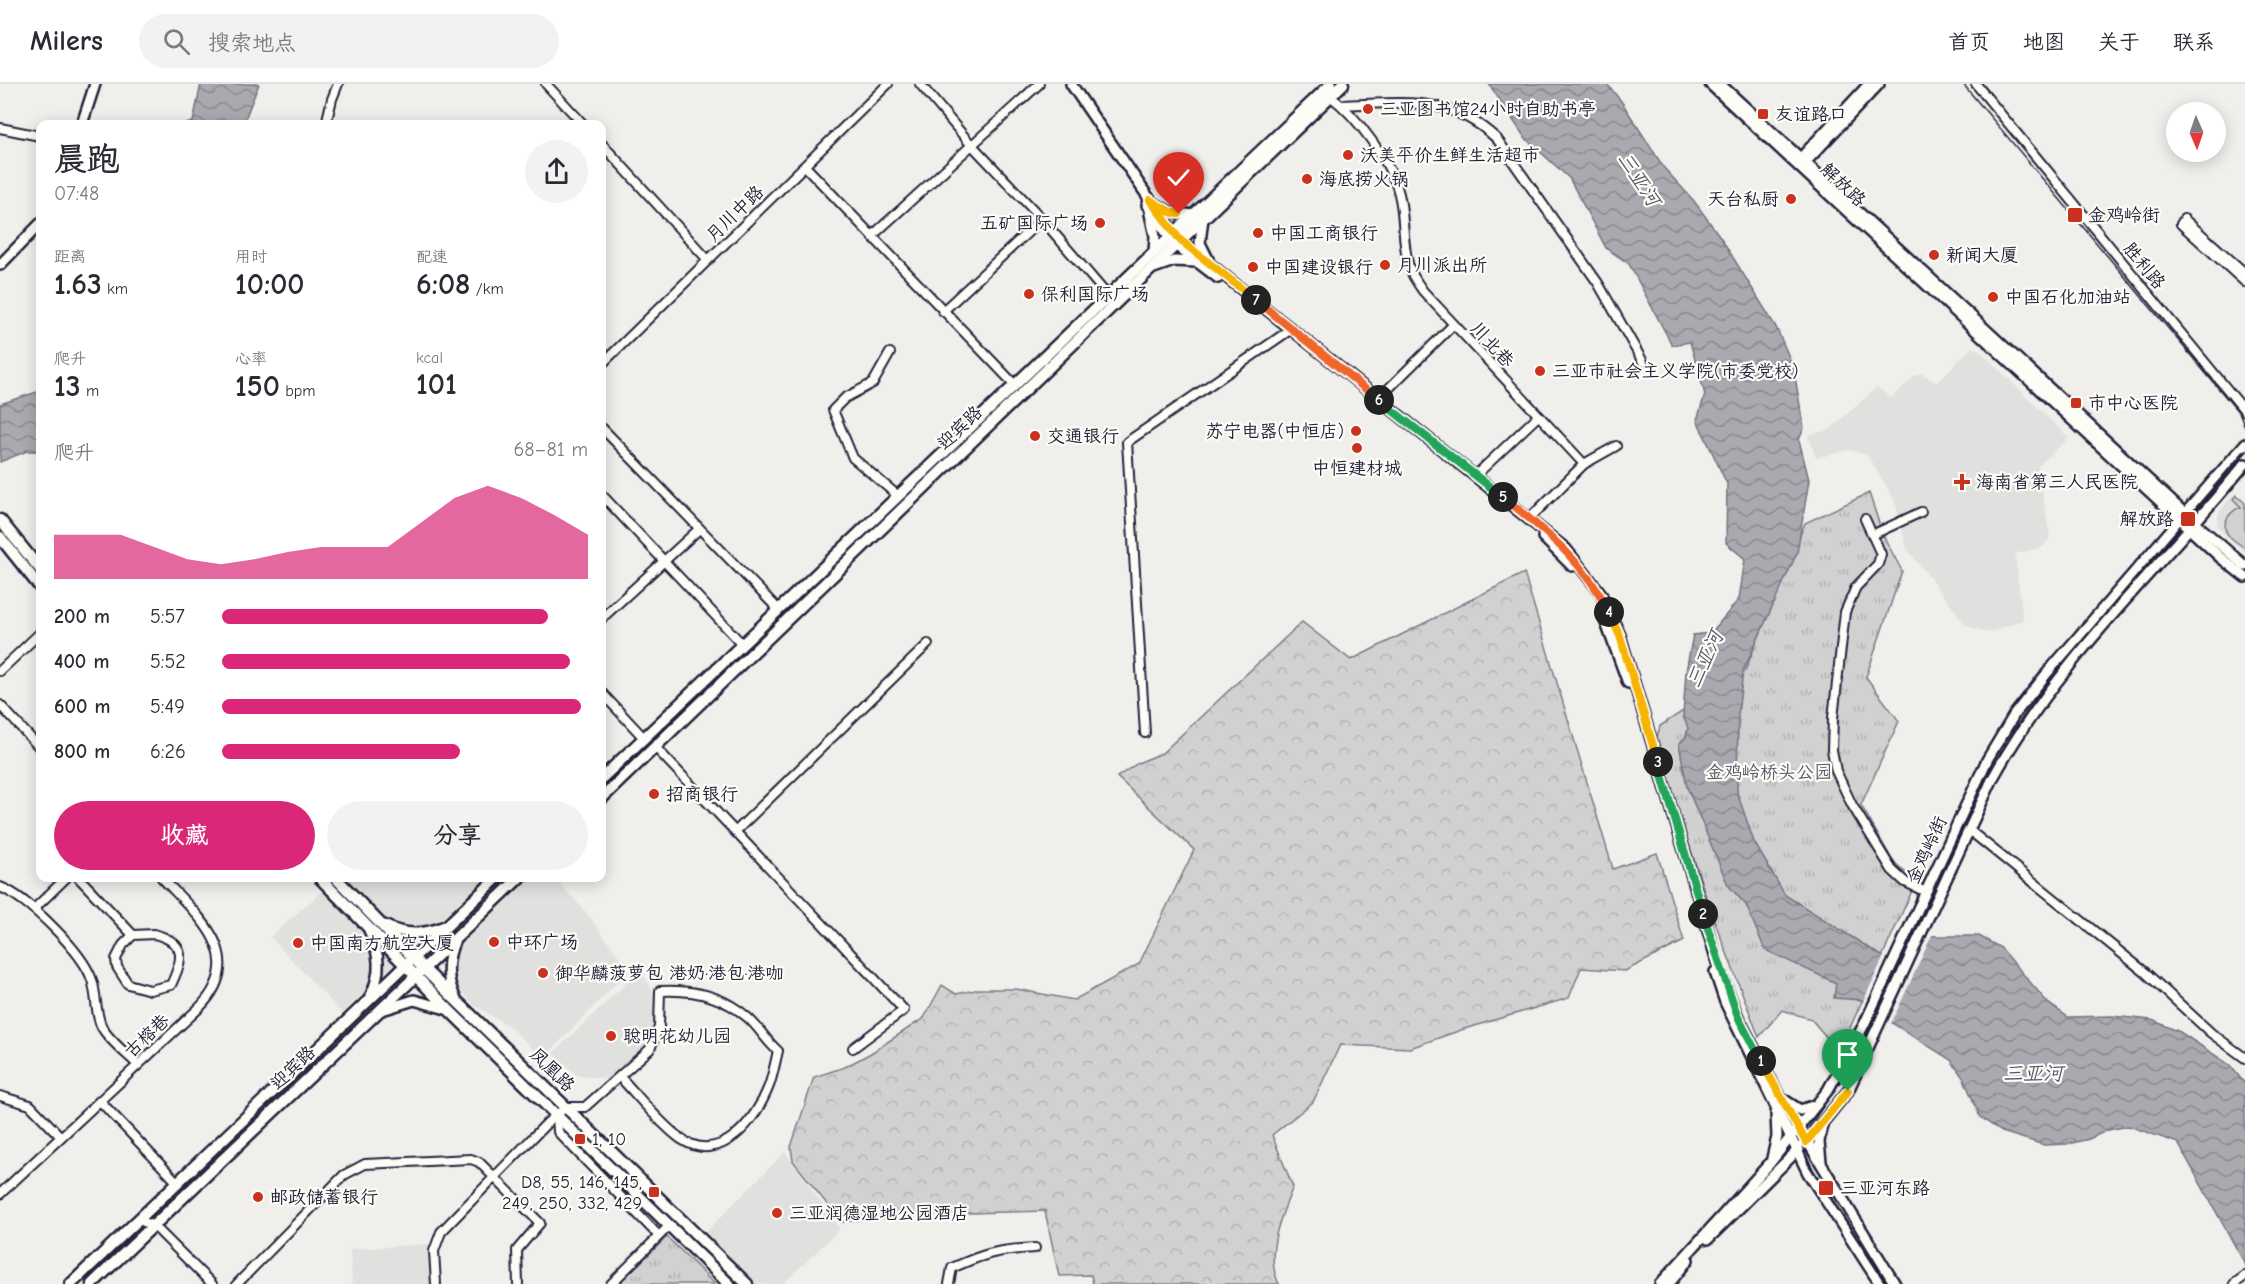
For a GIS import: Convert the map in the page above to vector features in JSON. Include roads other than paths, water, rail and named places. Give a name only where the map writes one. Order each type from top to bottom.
[{"type":"highway","name":"迎宾路","points":[[606,794],[1149,270],[1175,239],[1326,89],[1343,84]]},
{"type":"highway","name":"迎宾路","points":[[606,774],[1107,295],[1154,253],[1175,239]]},
{"type":"highway","points":[[0,520],[36,564]]},
{"type":"highway","points":[[0,537],[36,582]]},
{"type":"highway","name":"凤凰路","points":[[324,882],[367,925],[410,961]]},
{"type":"highway","name":"凤凰路","points":[[340,882],[380,923],[449,1010],[729,1284]]},
{"type":"highway","name":"迎宾路","points":[[71,1284],[493,882]]},
{"type":"highway","name":"迎宾路","points":[[92,1284],[515,882]]},
{"type":"highway","name":"凤凰路","points":[[420,972],[457,1001],[747,1284]]},
{"type":"highway","points":[[164,1196],[165,1205],[172,1208]]},
{"type":"highway","points":[[153,1226],[164,1196]]},
{"type":"highway","points":[[129,1229],[140,1239]]},
{"type":"main road","points":[[78,120],[90,84]]},
{"type":"main road","points":[[83,120],[95,84]]},
{"type":"main road","points":[[1065,84],[1175,239],[1197,262],[1540,535],[1567,560],[1595,597],[1614,637],[1725,1002],[1775,1095],[1822,1164],[1896,1284]]},
{"type":"main road","points":[[1071,84],[1149,203],[1153,224],[1154,253]]},
{"type":"main road","name":"解放路","points":[[1710,84],[1800,163],[2245,577]]},
{"type":"main road","name":"解放路","points":[[1720,84],[1800,163]]},
{"type":"main road","points":[[1800,163],[1869,84]]},
{"type":"main road","points":[[1800,163],[1879,84]]},
{"type":"main road","points":[[1149,203],[1170,212],[1198,216],[1200,243],[1213,266]]},
{"type":"main road","points":[[0,265],[36,228]]},
{"type":"main road","points":[[0,273],[36,237]]},
{"type":"main road","points":[[1175,239],[1213,266],[1566,549],[1600,592],[1620,636],[1719,968],[1738,1017],[1775,1095],[1791,1139],[1808,1173],[1880,1284]]},
{"type":"main road","points":[[1149,270],[1174,261],[1197,262]]},
{"type":"main road","name":"金鸡岭街","points":[[1669,1284],[1688,1259],[1772,1167],[1820,1102],[1865,1023],[1987,760],[2010,722],[2048,672],[2245,444]]},
{"type":"main road","name":"金鸡岭街","points":[[1660,1284],[1772,1167],[1806,1142],[1848,1091],[2004,758],[2038,708],[2245,464]]},
{"type":"main road","name":"解放路","points":[[2193,527],[2245,566]]},
{"type":"main road","points":[[380,923],[410,934],[425,934],[447,925]]},
{"type":"main road","points":[[367,925],[380,965],[378,980],[368,1000]]},
{"type":"main road","points":[[457,937],[450,952],[448,973],[457,1001]]},
{"type":"main road","points":[[378,1012],[398,1002],[414,1000],[449,1010]]},
{"type":"main road","points":[[1775,1095],[1795,1108],[1807,1110],[1820,1102]]},
{"type":"main road","points":[[1775,1095],[1778,1137],[1772,1167],[1793,1166],[1808,1173]]},
{"type":"main road","points":[[1822,1164],[1820,1136],[1823,1124]]},
{"type":"street","points":[[327,120],[338,84]]},
{"type":"street","points":[[546,84],[579,120]]},
{"type":"street","name":"月川中路","points":[[606,360],[888,84]]},
{"type":"street","points":[[920,84],[1107,295]]},
{"type":"street","points":[[872,236],[1039,84]]},
{"type":"street","name":"胜利路","points":[[1976,84],[2245,411]]},
{"type":"street","name":"川北巷","points":[[1326,89],[1373,144],[1393,179],[1399,193],[1409,268],[1423,291],[1584,464]]},
{"type":"street","points":[[1342,105],[1420,102],[1462,112],[1482,124],[1497,138],[1598,283],[1643,362]]},
{"type":"street","points":[[0,128],[36,135]]},
{"type":"street","points":[[606,148],[708,260]]},
{"type":"street","points":[[805,166],[1014,384]]},
{"type":"street","points":[[943,311],[1042,219]]},
{"type":"street","points":[[2245,273],[2183,222],[2245,282]]},
{"type":"street","name":"川北巷","points":[[1378,399],[1453,325]]},
{"type":"street","points":[[1145,734],[1127,442],[1287,332]]},
{"type":"street","points":[[890,353],[873,383],[845,398],[833,410],[853,458],[897,495]]},
{"type":"street","points":[[1476,475],[1538,416]]},
{"type":"street","points":[[606,432],[698,530],[778,609]]},
{"type":"street","points":[[1529,519],[1584,464],[1616,446]]},
{"type":"street","points":[[606,499],[742,644]]},
{"type":"street","points":[[1872,535],[1921,512]]},
{"type":"street","points":[[1864,519],[1881,554],[1878,564],[1856,587],[1845,612],[1833,718],[1832,750],[1836,771],[1852,805],[1892,870],[1905,882],[1926,892]]},
{"type":"street","points":[[606,614],[698,530]]},
{"type":"street","points":[[0,671],[36,637]]},
{"type":"street","points":[[736,831],[928,644]]},
{"type":"street","points":[[606,697],[644,738]]},
{"type":"street","points":[[0,705],[36,744]]},
{"type":"street","points":[[655,747],[904,1010],[853,1048]]},
{"type":"street","points":[[1969,830],[2146,973],[2211,1033],[2245,1058]]},
{"type":"street","points":[[34,909],[62,882]]},
{"type":"street","points":[[83,882],[133,935],[154,934],[168,938],[180,950],[181,962],[171,985],[150,990],[128,984],[117,967],[116,959],[123,945],[133,935]]},
{"type":"street","name":"古榕巷","points":[[0,1194],[206,1001],[217,984],[220,970],[219,951],[212,933],[166,882]]},
{"type":"street","points":[[0,887],[13,892],[34,909],[80,959],[91,976],[98,996],[102,1028],[138,1065]]},
{"type":"street","points":[[436,1284],[435,1242],[441,1232],[547,1123],[567,1107],[585,1107],[650,1049],[658,1027],[660,991],[685,989],[725,1001],[749,1018],[766,1041],[778,1051],[769,1087],[745,1128],[722,1145],[698,1147],[681,1138],[620,1077]]},
{"type":"street","points":[[0,1096],[30,1105],[61,1137]]},
{"type":"street","points":[[100,1101],[178,1183]]},
{"type":"street","points":[[557,1116],[558,1132],[659,1236]]},
{"type":"street","points":[[237,1284],[345,1175],[365,1164],[471,1159],[479,1162],[540,1223],[517,1250],[518,1284]]},
{"type":"street","points":[[140,1220],[153,1226],[213,1284]]},
{"type":"street","points":[[611,1284],[669,1226]]},
{"type":"street","points":[[949,1284],[951,1268],[982,1255],[995,1250],[1035,1248]]},
{"type":"street","points":[[2234,1284],[2245,1276]]},
{"type":"water","points":[[201,84],[259,84],[245,120],[193,120]]},
{"type":"water","name":"三亚河","points":[[1489,84],[1607,84],[1621,101],[1664,168],[1694,201],[1721,238],[1776,327],[1793,366],[1804,428],[1799,440],[1809,480],[1797,553],[1743,671],[1738,715],[1737,792],[1754,842],[1785,895],[1885,958],[1913,936],[1979,936],[2001,948],[2048,1003],[2068,1017],[2112,1016],[2152,1020],[2180,1032],[2230,1065],[2245,1084],[2245,1264],[2178,1143],[2129,1126],[2108,1130],[2089,1139],[2068,1144],[2044,1145],[2002,1132],[1980,1117],[1964,1079],[1951,1060],[1865,1006],[1862,1000],[1834,998],[1836,983],[1765,950],[1746,905],[1728,885],[1687,787],[1679,744],[1686,737],[1688,728],[1683,716],[1686,671],[1693,635],[1711,633],[1739,599],[1745,559],[1726,543],[1727,484],[1697,420],[1705,395],[1690,342],[1672,345],[1629,264],[1606,248],[1569,178],[1525,138]]},
{"type":"water","points":[[36,392],[36,451],[27,451],[0,462],[0,404]]},
{"type":"tram line","points":[[1963,84],[2240,414],[2245,427]]},
{"type":"tram line","points":[[1886,1284],[1808,1164],[1803,1145],[1807,1130],[1849,1069],[1999,750],[2056,671],[2245,450]]},
{"type":"place","name":"三亚图书馆24小时自助书亭","points":[[1368,109]]},
{"type":"place","name":"友谊路口","points":[[1763,114]]},
{"type":"place","name":"沃美平价生鲜生活超市","points":[[1348,155]]},
{"type":"place","name":"海底捞火锅","points":[[1307,179]]},
{"type":"place","name":"天台私厨","points":[[1791,199]]},
{"type":"place","name":"金鸡岭街","points":[[2075,215]]},
{"type":"place","name":"五矿国际广场","points":[[1100,223]]},
{"type":"place","name":"中国工商银行","points":[[1258,233]]},
{"type":"place","name":"新闻大厦","points":[[1934,255]]},
{"type":"place","name":"月川派出所","points":[[1385,265]]},
{"type":"place","name":"中国建设银行","points":[[1253,267]]},
{"type":"place","name":"保利国际广场","points":[[1029,294]]},
{"type":"place","name":"中国石化加油站","points":[[1993,297]]},
{"type":"place","name":"三亚市社会主义学院(市委党校)","points":[[1540,371]]},
{"type":"place","name":"市中心医院","points":[[2076,403]]},
{"type":"place","name":"苏宁电器(中恒店)","points":[[1356,431]]},
{"type":"place","name":"交通银行","points":[[1035,436]]},
{"type":"place","name":"中恒建材城","points":[[1357,448]]},
{"type":"place","name":"海南省第三人民医院","points":[[1962,482]]},
{"type":"place","name":"解放路","points":[[2188,519]]},
{"type":"place","name":"招商银行","points":[[654,794]]},
{"type":"place","name":"中环广场","points":[[494,942]]},
{"type":"place","name":"中国南方航空大厦","points":[[298,943]]},
{"type":"place","name":"御华麟菠萝包 港奶·港包·港咖","points":[[543,973]]},
{"type":"place","name":"聪明花幼儿园","points":[[611,1036]]},
{"type":"place","name":"1, 10","points":[[580,1139]]},
{"type":"place","name":"三亚河东路","points":[[1826,1188]]},
{"type":"place","name":"D8, 55, 146, 145, 249, 250, 332, 429","points":[[654,1192]]},
{"type":"place","name":"邮政储蓄银行","points":[[258,1197]]},
{"type":"place","name":"三亚润德湿地公园酒店","points":[[777,1213]]},
{"type":"park label","name":"金鸡岭桥头公园","points":[[1769,772]]}]
